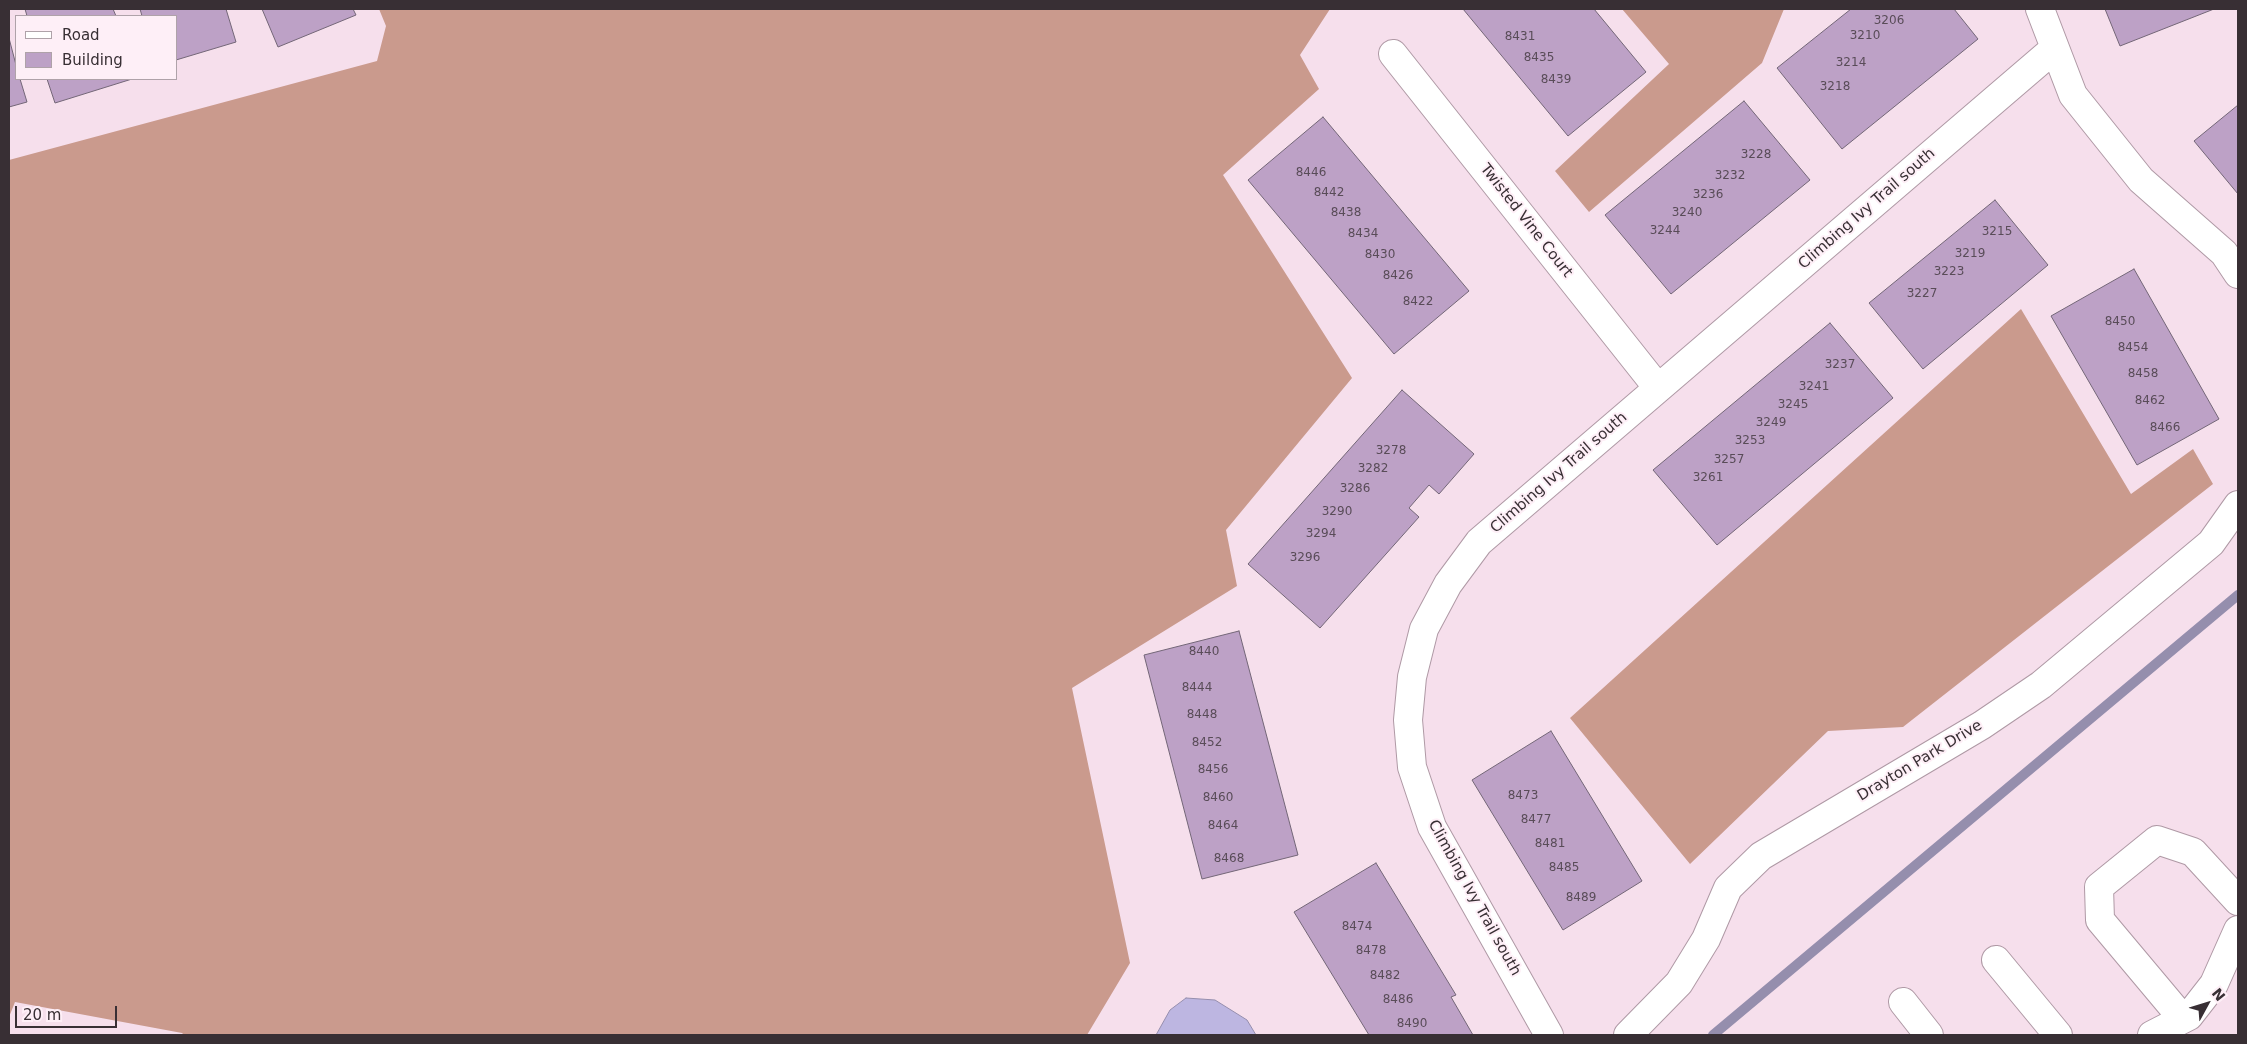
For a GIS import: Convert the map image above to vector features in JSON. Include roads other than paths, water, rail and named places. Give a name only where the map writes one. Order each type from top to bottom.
[{"type":"street","points":[[2040,9],[2073,95],[2141,180],[2224,254],[2238,274]]},
{"type":"street","name":"Climbing Ivy Trail south","points":[[1549,1035],[1432,827],[1412,767],[1408,720],[1412,677],[1424,629],[1448,584],[1479,542],[2054,49]]},
{"type":"street","name":"Twisted Vine Court","points":[[1393,54],[1658,388]]},
{"type":"street","name":"Drayton Park Drive","points":[[1628,1035],[1679,983],[1706,939],[1728,888],[1761,856],[1982,725],[2041,685],[2212,543],[2238,504]]},
{"type":"street","points":[[2183,1019],[2100,920],[2099,887],[2157,840],[2194,852],[2238,901]]},
{"type":"street","points":[[2152,1035],[2189,1016],[2214,984],[2238,930]]},
{"type":"street","points":[[1996,960],[2058,1035]]},
{"type":"street","points":[[1903,1002],[1929,1035]]},
{"type":"waterway","points":[[1713,1035],[2238,595]]}]
